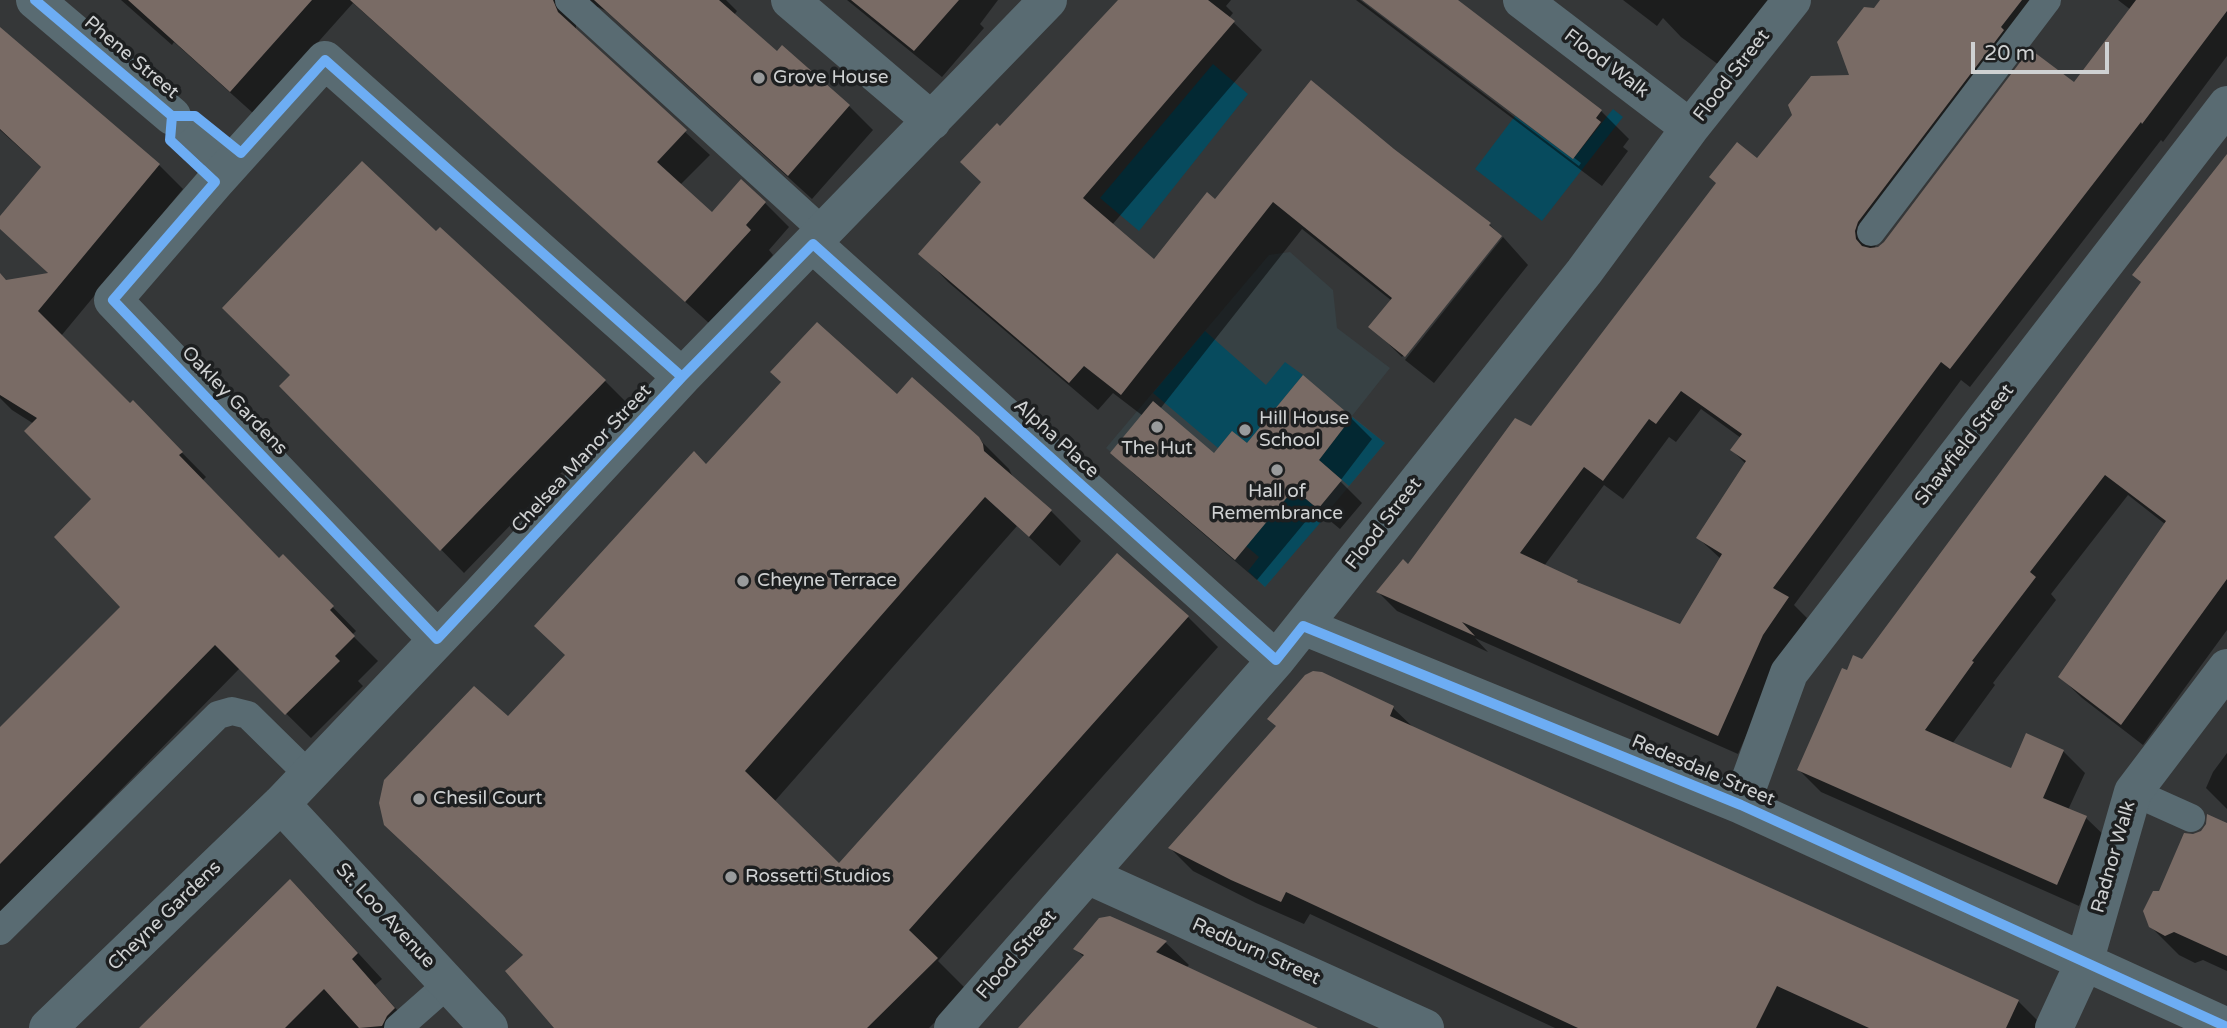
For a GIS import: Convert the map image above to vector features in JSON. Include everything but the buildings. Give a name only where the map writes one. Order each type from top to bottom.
[{"type":"street","name":"Phene Street","points":[[35,0],[172,116]]},
{"type":"street","points":[[790,0],[932,121]]},
{"type":"street","name":"Chelsea Manor Street","points":[[281,804],[681,377],[1048,0]]},
{"type":"street","name":"Flood Walk","points":[[1522,0],[1690,128]]},
{"type":"street","name":"Flood Street","points":[[953,1028],[1276,660],[1584,272],[1690,128],[1792,0]]},
{"type":"street","name":"Oakley Gardens","points":[[438,639],[113,300],[325,60],[681,377]]},
{"type":"street","name":"Shawfield Street","points":[[1741,805],[1789,673],[2227,105]]},
{"type":"street","name":"Alpha Place","points":[[819,238],[1276,660]]},
{"type":"street","name":"Redesdale Street","points":[[1303,626],[1741,805],[2227,1027]]},
{"type":"street","name":"Radnor Walk","points":[[2054,1028],[2084,963],[2133,792],[2227,667]]},
{"type":"street","name":"St. Loo Avenue","points":[[281,804],[489,1028]]},
{"type":"street","name":"Cheyne Gardens","points":[[48,1028],[281,804]]},
{"type":"street","name":"Redburn Street","points":[[1087,875],[1425,1028]]},
{"type":"lane","points":[[569,0],[819,238]]},
{"type":"lane","points":[[1871,232],[2046,0]]},
{"type":"lane","name":"Phene Street","points":[[172,116],[228,168]]},
{"type":"lane","points":[[0,931],[218,715],[232,711],[247,715],[309,775]]},
{"type":"lane","points":[[2133,792],[2191,818]]},
{"type":"lane","points":[[398,1028],[449,984]]},
{"type":"shaded area","points":[[1213,64],[1248,94],[1139,231],[1100,198]]},
{"type":"shaded area","points":[[1613,109],[1623,117],[1542,221],[1475,169],[1515,116],[1573,159]]},
{"type":"shaded area","name":"Hill House School","points":[[1290,252],[1333,290],[1337,328],[1390,368],[1352,416],[1385,443],[1265,587],[1106,448],[1269,255]]},
{"type":"shaded area","points":[[1205,331],[1266,385],[1285,362],[1303,375],[1247,443],[1232,431],[1218,448],[1153,393]]},
{"type":"shaded area","points":[[1352,417],[1385,443],[1349,486],[1319,460]]},
{"type":"shaded area","points":[[1294,489],[1326,516],[1265,587],[1248,571],[1259,557],[1246,546]]},
{"type":"cycle path","points":[[35,0],[172,116]]},
{"type":"cycle path","points":[[172,116],[195,116],[241,153],[325,60],[682,377]]},
{"type":"cycle path","points":[[172,116],[170,140],[215,182],[113,300],[437,639],[682,377],[813,244],[1276,660],[1303,626],[1741,805],[2227,1027]]},
{"type":"place","name":"Grove House","points":[[759,78]]},
{"type":"place","name":"The Hut","points":[[1157,427]]},
{"type":"place","name":"Hill House School","points":[[1245,430]]},
{"type":"place","name":"Hall of Remembrance","points":[[1277,470]]},
{"type":"place","name":"Cheyne Terrace","points":[[743,581]]},
{"type":"place","name":"Chesil Court","points":[[419,799]]},
{"type":"place","name":"Rossetti Studios","points":[[731,877]]}]
